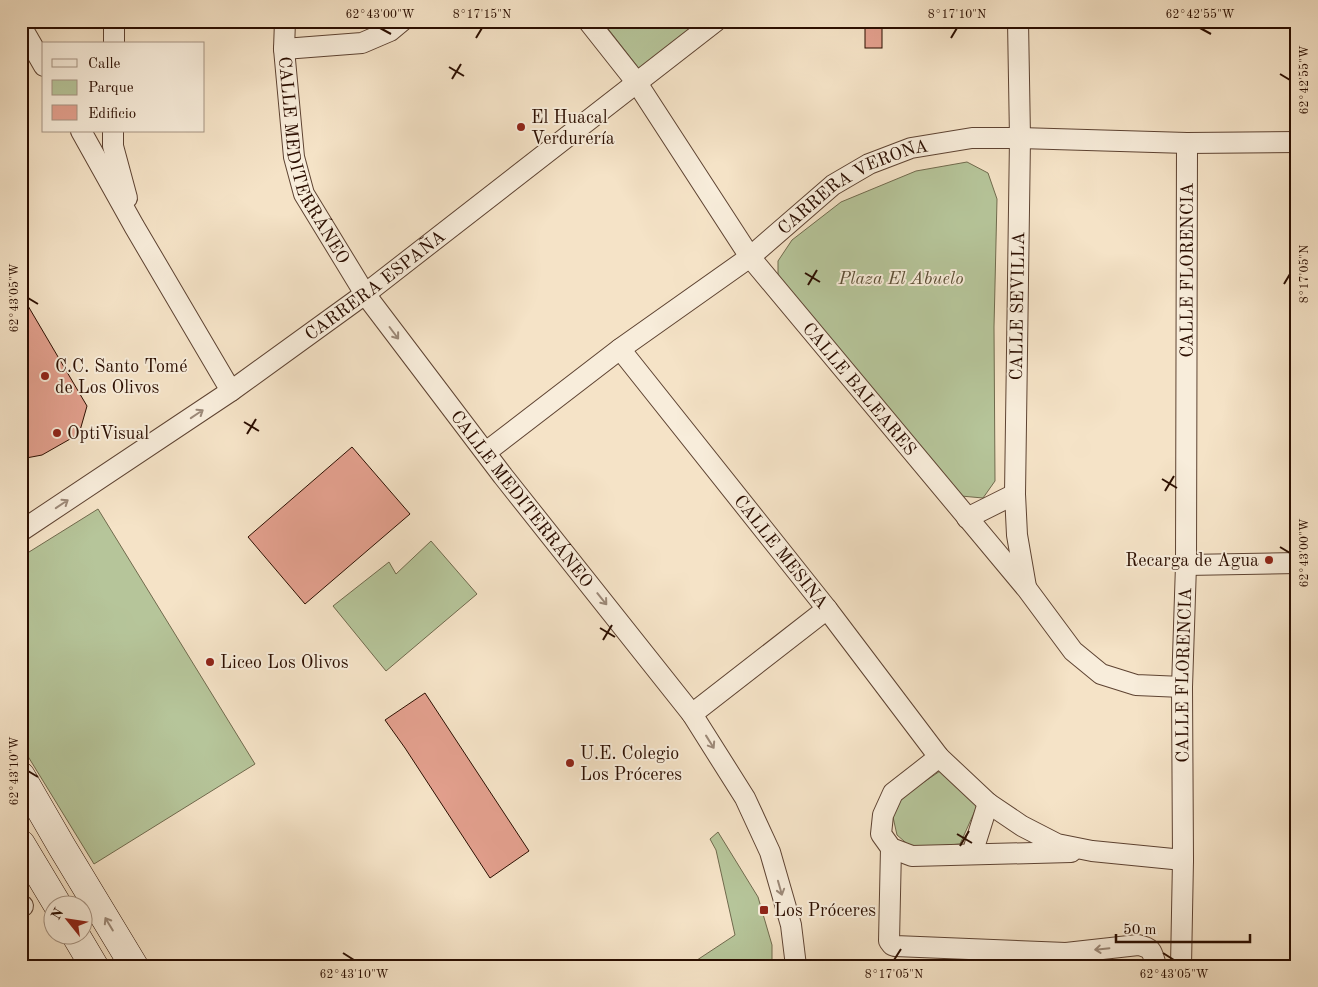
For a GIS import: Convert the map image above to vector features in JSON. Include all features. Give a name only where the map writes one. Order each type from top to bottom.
[{"type":"main road","points":[[21,776],[134,966]]},
{"type":"main road","points":[[21,844],[51,894]]},
{"type":"main road","points":[[82,944],[94,966]]},
{"type":"street","points":[[114,21],[114,42]]},
{"type":"street","name":"CALLE MEDITERRÁNEO","points":[[285,21],[284,49],[294,157],[304,194],[365,294],[486,452],[692,714],[745,798],[770,852],[791,925],[796,966]]},
{"type":"street","points":[[284,49],[362,43],[390,31],[402,21]]},
{"type":"street","name":"CALLE BALEARES","points":[[588,21],[637,83],[750,257],[1026,589],[1073,651],[1101,674],[1136,684],[1182,687]]},
{"type":"street","name":"CARRERA ESPAÑA","points":[[21,531],[231,391],[365,294],[716,21]]},
{"type":"street","name":"CALLE SEVILLA","points":[[1018,21],[1020,138],[1015,494],[1017,534],[1026,589]]},
{"type":"street","points":[[21,26],[42,63]]},
{"type":"street","points":[[81,132],[231,391]]},
{"type":"street","points":[[113,132],[113,146],[134,226]]},
{"type":"street","name":"CARRERA VERONA","points":[[486,452],[620,348],[750,257],[833,185],[870,164],[911,148],[972,138],[1187,143],[1297,142]]},
{"type":"street","name":"CALLE FLORENCIA","points":[[1181,966],[1183,860],[1182,687],[1186,565],[1187,143]]},
{"type":"street","name":"CALLE MESINA","points":[[620,348],[828,609],[939,757],[988,803],[1022,826],[1057,844],[1092,851],[1183,860]]},
{"type":"street","points":[[967,518],[1015,494]]},
{"type":"street","points":[[1186,565],[1297,563]]},
{"type":"street","points":[[692,714],[828,609]]},
{"type":"street","points":[[939,757],[893,793],[883,815],[881,834],[891,848],[889,941],[892,945],[1066,953],[1138,945],[1146,947],[1152,952],[1156,966]]},
{"type":"street","points":[[972,854],[988,803]]},
{"type":"street","name":"CALLE MESINA","points":[[891,848],[912,856],[1092,851]]},
{"type":"street","points":[[1066,953],[1094,966]]},
{"type":"green space","points":[[602,21],[705,21],[641,71]]},
{"type":"green space","name":"Plaza El Abuelo","points":[[967,162],[988,173],[997,199],[994,327],[995,481],[983,498],[961,496],[778,278],[778,261],[792,240],[841,202],[916,171]]},
{"type":"green space","points":[[98,509],[255,764],[94,864],[21,745],[21,557]]},
{"type":"green space","points":[[431,541],[477,594],[386,671],[333,606],[389,562],[396,574]]},
{"type":"green space","points":[[943,769],[978,804],[960,844],[912,848],[897,835],[893,817],[902,797]]},
{"type":"green space","points":[[718,832],[758,897],[772,945],[772,966],[688,966],[735,935],[716,850],[710,839]]},
{"type":"building","points":[[865,21],[882,21],[882,48],[865,48]]},
{"type":"building","name":"C.C. Santo Tomé de Los Olivos","points":[[21,294],[87,406],[79,434],[42,455],[21,459]]},
{"type":"building","points":[[352,447],[410,514],[305,604],[248,537]]},
{"type":"building","points":[[425,693],[529,851],[490,878],[385,720]]},
{"type":"place","name":"El Huacal Verdurería","points":[[521,127]]},
{"type":"place","name":"C.C. Santo Tomé de Los Olivos","points":[[45,376]]},
{"type":"place","name":"OptiVisual","points":[[57,433]]},
{"type":"place","name":"Recarga de Agua","points":[[1269,560]]},
{"type":"place","name":"Liceo Los Olivos","points":[[210,662]]},
{"type":"place","name":"U.E. Colegio Los Próceres","points":[[570,763]]},
{"type":"place","name":"Los Próceres","points":[[764,910]]}]
